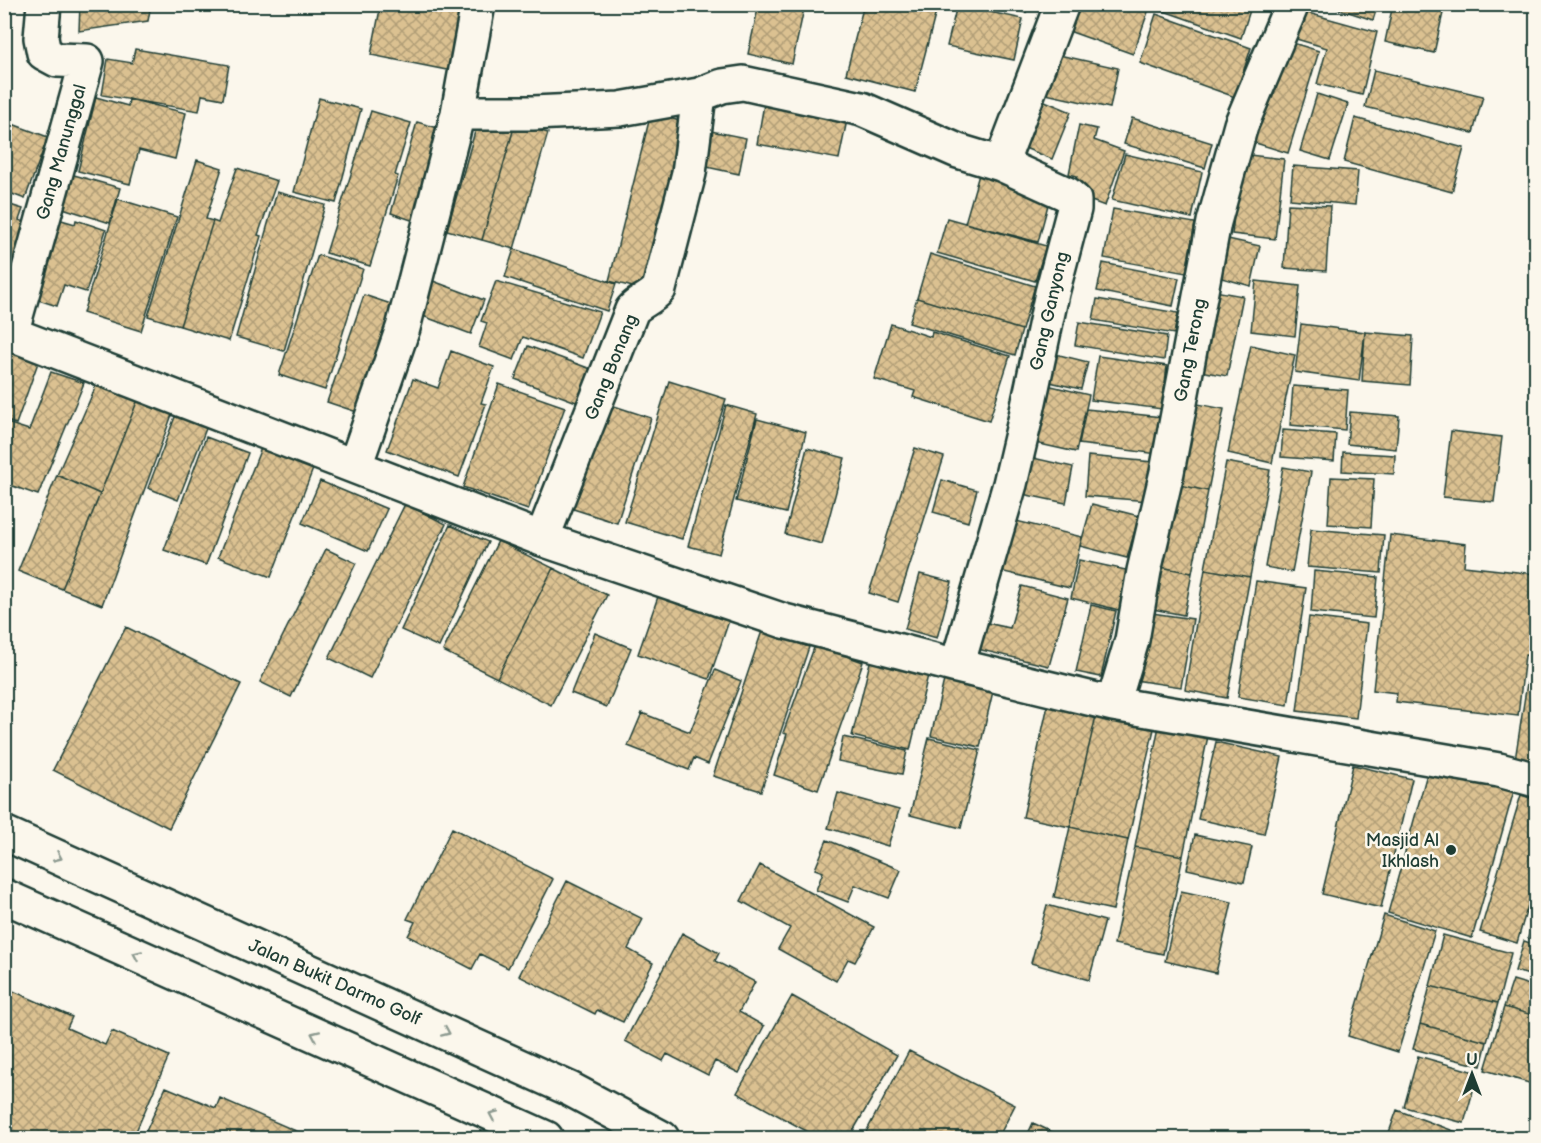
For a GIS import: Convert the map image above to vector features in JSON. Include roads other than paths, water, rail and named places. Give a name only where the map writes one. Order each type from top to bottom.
[{"type":"street","name":"Gang Manunggal","points":[[8,332],[87,61],[57,60],[44,53],[41,38],[44,4]]},
{"type":"street","points":[[355,466],[403,327],[459,113],[478,4]]},
{"type":"street","points":[[1000,165],[1062,4]]},
{"type":"street","name":"Gang Terong","points":[[1113,704],[1132,639],[1144,571],[1167,472],[1214,222],[1241,125],[1292,4]]},
{"type":"street","name":"Gang Ganyong","points":[[459,113],[533,113],[620,109],[743,83],[862,109],[958,150],[1000,165],[1067,194],[1074,200],[1074,209],[1052,293],[1010,484],[957,666]]},
{"type":"street","name":"Gang Bonang","points":[[542,540],[632,310],[639,302],[653,297],[659,289],[689,173],[699,94]]},
{"type":"street","points":[[8,332],[542,540],[784,621],[1113,704],[1499,770],[1536,780]]},
{"type":"street","name":"Jalan Bukit Darmo Golf","points":[[4,833],[570,1089],[662,1138]]},
{"type":"street","points":[[4,896],[546,1138]]},
{"type":"place","name":"Masjid Al Ikhlash","points":[[1451,850]]}]
